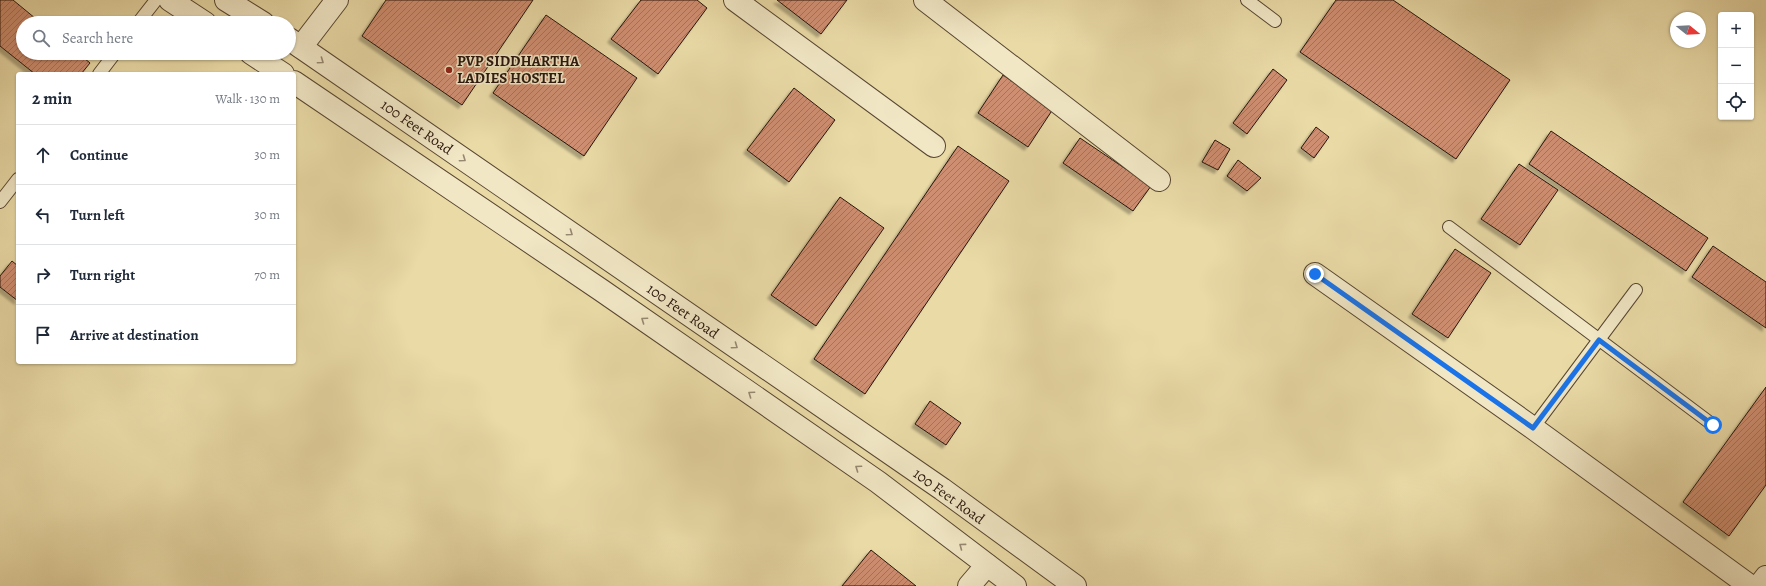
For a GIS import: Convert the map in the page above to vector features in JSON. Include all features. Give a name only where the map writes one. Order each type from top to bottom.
[{"type":"street","points":[[170,0],[194,16]]},
{"type":"street","points":[[226,0],[252,16]]},
{"type":"street","points":[[296,42],[337,0]]},
{"type":"street","points":[[735,0],[934,146]]},
{"type":"street","points":[[925,0],[1159,180]]},
{"type":"street","name":"100 Feet Road","points":[[296,44],[942,489],[1075,586]]},
{"type":"street","points":[[261,60],[280,72]]},
{"type":"street","name":"100 Feet Road","points":[[296,83],[601,290],[878,482],[1016,586]]},
{"type":"street","points":[[1315,274],[1533,428],[1750,586]]},
{"type":"street","points":[[968,586],[987,565]]},
{"type":"street","points":[[1759,586],[1766,577]]},
{"type":"lane","points":[[143,16],[156,0]]},
{"type":"lane","points":[[1247,0],[1275,21]]},
{"type":"lane","points":[[101,72],[110,60]]},
{"type":"lane","points":[[0,202],[16,182]]},
{"type":"lane","points":[[1449,226],[1713,425]]},
{"type":"lane","points":[[1533,428],[1636,290]]},
{"type":"building","points":[[0,0],[13,0],[32,16],[16,16],[16,59],[0,46]]},
{"type":"building","name":"PVP SIDDHARTHA LADIES HOSTEL","points":[[386,0],[533,0],[462,105],[362,36]]},
{"type":"building","points":[[641,0],[697,0],[707,8],[658,74],[611,39]]},
{"type":"building","points":[[777,0],[847,0],[821,34]]},
{"type":"building","points":[[1336,0],[1393,0],[1510,80],[1456,159],[1300,52]]},
{"type":"building","points":[[546,15],[637,78],[584,156],[493,93]]},
{"type":"building","points":[[18,60],[86,60],[90,63],[83,72],[32,72]]},
{"type":"building","points":[[1273,69],[1287,80],[1247,134],[1233,123]]},
{"type":"building","points":[[1003,75],[1053,109],[1028,147],[978,113]]},
{"type":"building","points":[[794,88],[835,120],[789,182],[747,150]]},
{"type":"building","points":[[1316,127],[1329,137],[1314,158],[1301,148]]},
{"type":"building","points":[[1551,131],[1708,238],[1686,271],[1529,164]]},
{"type":"building","points":[[1080,138],[1151,186],[1133,211],[1063,163]]},
{"type":"building","points":[[1215,140],[1230,149],[1218,170],[1202,162]]},
{"type":"building","points":[[958,146],[1009,181],[865,394],[814,359]]},
{"type":"building","points":[[1238,160],[1261,178],[1247,191],[1227,176]]},
{"type":"building","points":[[1519,164],[1558,190],[1520,245],[1481,219]]},
{"type":"building","points":[[840,197],[884,228],[816,326],[771,295]]},
{"type":"building","points":[[1713,246],[1766,282],[1766,328],[1692,277]]},
{"type":"building","points":[[1455,249],[1491,273],[1448,338],[1412,314]]},
{"type":"building","points":[[12,261],[16,264],[16,299],[0,287],[0,276]]},
{"type":"building","points":[[1766,387],[1766,485],[1729,536],[1683,502]]},
{"type":"building","points":[[930,401],[961,423],[946,445],[915,424]]},
{"type":"building","points":[[871,550],[916,586],[842,586]]},
{"type":"place","name":"PVP SIDDHARTHA LADIES HOSTEL","points":[[449,70]]},
{"type":"route","points":[[1315,274],[1533,428],[1599,340],[1713,425]]}]
